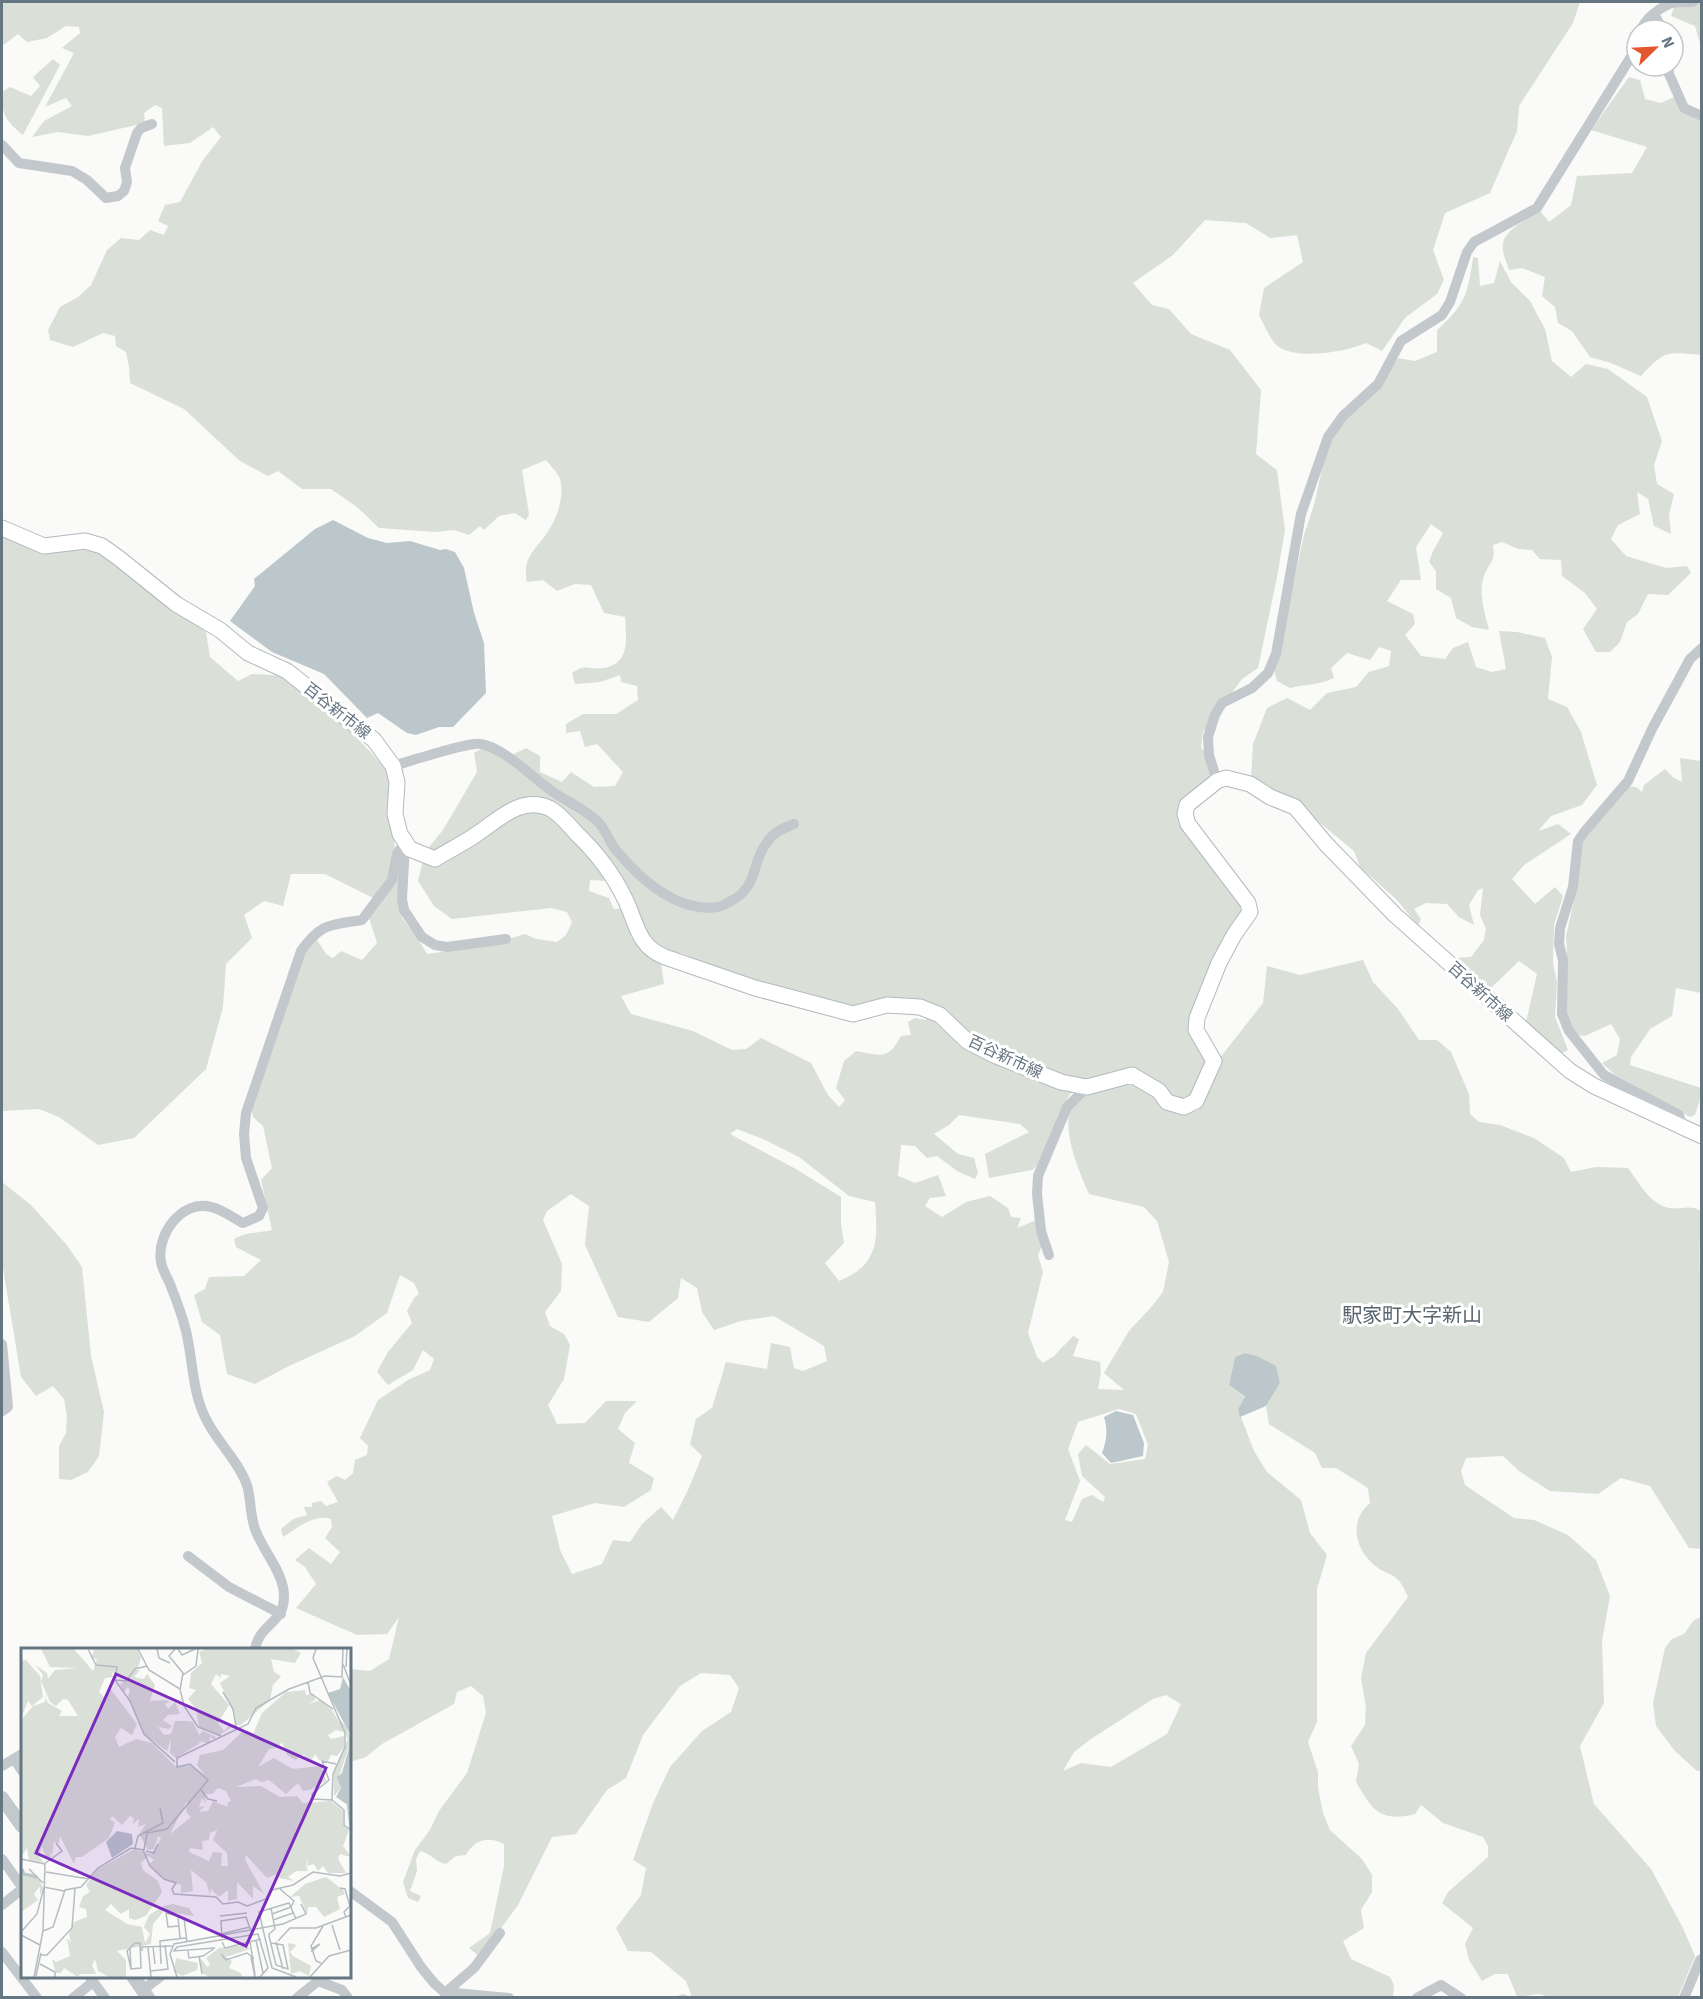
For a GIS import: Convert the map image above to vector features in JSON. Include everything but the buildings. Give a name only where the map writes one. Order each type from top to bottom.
[{"type":"main road","name":"百谷新市線","points":[[2,528],[44,546],[85,541],[102,546],[176,604],[220,630],[248,653],[287,671],[374,740],[393,766]]},
{"type":"main road","points":[[393,766],[397,782],[395,814],[400,834],[405,841]]},
{"type":"main road","name":"百谷新市線","points":[[405,841],[410,849],[435,859],[475,835],[503,814],[520,807],[537,805],[550,809],[597,853],[625,898],[642,941],[654,953],[755,988],[853,1014],[887,1005],[920,1007],[940,1016],[967,1041],[994,1055],[1061,1082],[1087,1087],[1132,1075],[1160,1091],[1167,1102],[1184,1107],[1196,1101],[1214,1061],[1196,1030],[1197,1018],[1219,963],[1237,929],[1250,912],[1248,903],[1188,824],[1185,814],[1187,805],[1217,782],[1226,778],[1250,784],[1270,797],[1295,807],[1326,844],[1395,915],[1570,1071],[1594,1086],[1701,1136]]},
{"type":"street","points":[[1650,18],[1670,3],[1693,2]]},
{"type":"street","points":[[1654,14],[1656,18]]},
{"type":"street","points":[[1217,782],[1209,755],[1208,737],[1215,715],[1222,703],[1251,688],[1268,673],[1276,654],[1301,514],[1328,437],[1343,416],[1378,384],[1401,341],[1442,315],[1450,302],[1467,252],[1474,242],[1537,208],[1625,66]]},
{"type":"street","points":[[1671,78],[1684,108],[1701,116]]},
{"type":"street","points":[[2,145],[19,163],[72,171],[87,180],[106,198],[112,198],[124,191],[127,182],[125,168],[136,132],[152,124]]},
{"type":"street","points":[[1682,1126],[1679,1115],[1604,1075],[1569,1032],[1562,1014],[1563,960],[1558,944],[1560,928],[1573,887],[1578,841],[1629,781],[1652,729],[1690,659],[1701,648]]},
{"type":"street","points":[[393,766],[480,743],[495,750],[519,764],[550,790],[580,807],[598,822],[614,848],[638,873],[668,897],[686,904],[720,907],[739,897],[750,882],[767,842],[780,830],[794,824]]},
{"type":"street","points":[[405,841],[402,899],[404,910],[422,937],[435,945],[447,947],[506,939]]},
{"type":"street","points":[[256,1648],[260,1636],[281,1614],[284,1603],[283,1585],[256,1530],[247,1486],[239,1468],[207,1422],[199,1404],[186,1331],[161,1262],[161,1245],[174,1220],[185,1211],[196,1207],[211,1207],[243,1223],[259,1216],[262,1208],[246,1158],[244,1134],[246,1113],[301,951],[310,938],[323,928],[336,922],[362,920],[392,880],[397,854],[405,841]]},
{"type":"street","points":[[1049,1255],[1041,1231],[1037,1194],[1038,1176],[1067,1107],[1087,1087]]},
{"type":"street","points":[[2,1350],[8,1407],[2,1410]]},
{"type":"street","points":[[188,1556],[229,1587],[281,1614]]},
{"type":"street","points":[[2,1766],[18,1757]]},
{"type":"street","points":[[2,1798],[21,1825]]},
{"type":"street","points":[[2,1859],[21,1887]]},
{"type":"street","points":[[2,1905],[21,1889]]},
{"type":"street","points":[[351,1892],[393,1922],[421,1967],[434,1983],[446,1992],[508,1998]]},
{"type":"street","points":[[446,1992],[474,1968],[500,1933]]},
{"type":"street","points":[[2,1952],[21,1977]]},
{"type":"street","points":[[1684,1998],[1701,1959]]},
{"type":"street","points":[[22,1978],[37,1998]]},
{"type":"street","points":[[141,1985],[158,1978]]},
{"type":"street","points":[[73,1998],[91,1980],[105,1998]]},
{"type":"street","points":[[297,1998],[318,1981],[342,1990],[348,1998]]},
{"type":"street","points":[[1417,1998],[1441,1985],[1461,1998]]},
{"type":"shaded area","points":[[2,2],[1580,2],[1573,23],[1519,106],[1517,131],[1490,193],[1445,213],[1433,250],[1444,280],[1437,294],[1405,318],[1382,351],[1366,343],[1335,352],[1298,353],[1279,347],[1273,341],[1259,315],[1264,288],[1303,262],[1297,235],[1270,238],[1246,223],[1205,220],[1173,255],[1133,283],[1152,305],[1169,309],[1191,334],[1230,350],[1261,390],[1256,454],[1277,470],[1285,530],[1258,668],[1242,679],[1203,732],[1201,747],[1217,773],[1208,778],[1180,804],[1181,824],[1207,862],[1248,912],[1221,945],[1195,1013],[1193,1033],[1211,1063],[1195,1098],[1181,1102],[1133,1068],[1084,1081],[1066,1080],[993,1053],[972,1040],[948,1015],[928,1004],[884,1001],[854,1011],[787,994],[785,988],[761,988],[696,963],[689,956],[681,953],[671,955],[661,953],[647,937],[622,877],[610,869],[608,881],[590,880],[589,891],[609,898],[614,909],[626,908],[638,943],[661,963],[664,984],[621,996],[631,1014],[693,1031],[732,1050],[746,1049],[761,1038],[811,1063],[828,1095],[839,1107],[845,1100],[836,1088],[844,1061],[856,1051],[878,1055],[888,1053],[901,1036],[911,1035],[908,1022],[915,1018],[926,1020],[929,1013],[988,1057],[1060,1083],[1081,1087],[1070,1094],[1057,1116],[1054,1145],[1049,1156],[1032,1170],[989,1178],[985,1154],[1029,1132],[1020,1124],[959,1115],[949,1125],[934,1134],[958,1154],[974,1158],[978,1173],[975,1179],[957,1171],[937,1156],[927,1158],[915,1146],[901,1145],[898,1176],[915,1183],[938,1175],[946,1196],[930,1198],[925,1206],[942,1217],[966,1202],[990,1196],[1008,1208],[1011,1217],[1021,1218],[1017,1228],[1034,1221],[1047,1234],[1038,1255],[1043,1272],[1028,1333],[1037,1357],[1043,1363],[1054,1356],[1073,1336],[1079,1339],[1073,1356],[1100,1362],[1098,1389],[1124,1390],[1104,1373],[1129,1331],[1163,1292],[1169,1262],[1157,1221],[1144,1207],[1089,1194],[1071,1145],[1069,1118],[1071,1107],[1078,1098],[1089,1091],[1131,1079],[1173,1108],[1197,1111],[1219,1059],[1263,1003],[1267,966],[1300,975],[1363,960],[1373,982],[1398,1009],[1419,1040],[1437,1040],[1451,1052],[1469,1094],[1470,1114],[1479,1122],[1500,1125],[1534,1138],[1564,1158],[1571,1172],[1596,1167],[1628,1168],[1646,1192],[1662,1206],[1693,1208],[1701,1211],[1699,1257],[1702,1285],[1701,1549],[1689,1548],[1650,1486],[1621,1478],[1598,1494],[1550,1491],[1519,1471],[1503,1456],[1466,1458],[1461,1471],[1465,1485],[1514,1518],[1534,1520],[1568,1535],[1596,1560],[1610,1596],[1602,1641],[1604,1703],[1580,1746],[1594,1804],[1651,1869],[1683,1928],[1695,1956],[1678,1997],[1553,1998],[1539,1994],[1517,1997],[1508,1974],[1495,1974],[1482,1981],[1469,1960],[1465,1944],[1473,1928],[1442,1903],[1448,1892],[1488,1857],[1488,1846],[1483,1837],[1443,1823],[1421,1805],[1415,1814],[1393,1817],[1385,1815],[1372,1806],[1356,1782],[1359,1764],[1351,1746],[1365,1725],[1366,1707],[1361,1678],[1366,1653],[1408,1597],[1397,1579],[1380,1569],[1364,1554],[1357,1537],[1358,1519],[1370,1503],[1368,1488],[1336,1468],[1322,1468],[1315,1453],[1269,1424],[1266,1406],[1280,1383],[1276,1367],[1257,1356],[1245,1353],[1235,1357],[1229,1385],[1245,1398],[1238,1409],[1254,1451],[1267,1472],[1301,1500],[1310,1533],[1327,1555],[1317,1589],[1317,1722],[1308,1742],[1318,1772],[1318,1788],[1323,1813],[1330,1830],[1362,1859],[1372,1875],[1372,1892],[1361,1910],[1364,1928],[1343,1941],[1351,1959],[1390,1977],[1394,1985],[1393,1997],[692,1997],[686,1981],[651,1952],[628,1951],[616,1928],[641,1895],[646,1868],[633,1860],[653,1803],[670,1767],[702,1731],[731,1712],[739,1688],[730,1675],[701,1673],[680,1686],[643,1735],[626,1778],[607,1790],[576,1834],[552,1837],[518,1905],[480,1957],[469,1948],[490,1933],[504,1866],[504,1844],[493,1840],[482,1840],[473,1845],[466,1855],[456,1856],[446,1864],[420,1851],[416,1859],[417,1871],[410,1891],[421,1896],[418,1902],[408,1898],[403,1882],[415,1850],[430,1830],[439,1811],[467,1773],[486,1713],[483,1696],[471,1686],[457,1692],[454,1704],[382,1744],[366,1757],[351,1762],[351,1669],[370,1671],[389,1659],[399,1617],[387,1634],[357,1635],[296,1608],[316,1584],[305,1567],[295,1560],[309,1548],[331,1564],[340,1552],[325,1538],[332,1527],[331,1519],[312,1520],[283,1537],[281,1529],[293,1519],[307,1515],[304,1507],[312,1507],[312,1503],[321,1501],[326,1506],[338,1502],[327,1482],[337,1476],[345,1480],[353,1473],[355,1460],[367,1455],[368,1446],[360,1438],[378,1400],[408,1380],[430,1370],[434,1359],[423,1350],[413,1370],[388,1385],[377,1372],[388,1352],[412,1323],[407,1311],[419,1294],[414,1283],[400,1275],[387,1313],[355,1336],[255,1384],[227,1374],[220,1335],[202,1322],[194,1295],[205,1289],[209,1277],[244,1276],[261,1260],[236,1247],[234,1239],[247,1234],[272,1230],[261,1180],[272,1168],[263,1126],[253,1117],[250,1104],[305,950],[316,938],[326,954],[333,958],[341,951],[362,960],[377,943],[368,915],[394,880],[399,857],[402,918],[427,954],[481,947],[525,934],[536,939],[557,942],[566,935],[572,922],[567,912],[551,908],[452,919],[434,906],[418,881],[425,852],[443,830],[477,772],[474,753],[493,742],[512,755],[526,748],[540,756],[540,772],[562,782],[571,772],[594,787],[615,786],[623,772],[597,744],[585,747],[580,731],[566,733],[566,724],[583,714],[616,714],[638,700],[637,686],[621,682],[620,675],[600,682],[575,684],[572,673],[584,668],[604,668],[619,661],[626,641],[625,617],[604,613],[591,585],[575,584],[557,591],[543,580],[527,582],[528,560],[551,527],[561,499],[560,479],[546,460],[522,470],[529,514],[526,520],[515,513],[499,516],[484,530],[480,526],[469,535],[454,530],[435,532],[379,528],[357,507],[331,489],[302,489],[278,471],[268,476],[240,461],[184,409],[130,383],[126,352],[116,346],[115,336],[103,333],[73,347],[50,340],[48,330],[60,307],[78,297],[91,285],[107,250],[121,238],[139,240],[150,230],[164,235],[168,226],[158,221],[165,205],[180,202],[203,160],[221,137],[213,127],[190,143],[164,146],[162,108],[155,105],[144,113],[145,123],[88,136],[58,132],[32,137],[44,121],[72,106],[66,98],[45,107],[74,53],[62,48],[80,33],[79,27],[66,26],[47,38],[27,42],[18,34],[2,46]],"holes":[[[737,1129],[799,1157],[849,1196],[875,1202],[876,1228],[873,1250],[862,1267],[839,1281],[825,1263],[844,1243],[841,1197],[796,1169],[730,1134]],[[571,1194],[589,1206],[585,1245],[618,1317],[649,1322],[678,1298],[681,1278],[697,1288],[702,1312],[714,1330],[741,1321],[774,1316],[824,1346],[827,1361],[803,1371],[794,1368],[790,1347],[771,1343],[767,1369],[726,1362],[712,1408],[696,1419],[690,1444],[702,1456],[673,1520],[661,1507],[642,1524],[630,1542],[613,1540],[602,1564],[572,1574],[560,1550],[552,1516],[595,1503],[624,1507],[651,1490],[654,1478],[629,1463],[635,1443],[618,1429],[625,1413],[637,1401],[606,1401],[585,1423],[557,1424],[548,1405],[564,1379],[570,1345],[564,1334],[550,1326],[545,1312],[561,1291],[562,1264],[543,1220],[547,1211]],[[1119,1409],[1136,1414],[1148,1445],[1145,1459],[1110,1464],[1086,1445],[1078,1454],[1082,1476],[1105,1497],[1103,1502],[1092,1495],[1082,1499],[1072,1522],[1065,1520],[1080,1481],[1068,1449],[1078,1422]],[[1166,1695],[1181,1704],[1167,1734],[1111,1767],[1081,1763],[1063,1771],[1074,1752],[1091,1739],[1153,1699]]]},
{"type":"shaded area","points":[[1676,2],[1701,2],[1701,47],[1695,26],[1685,22],[1685,18],[1671,16]]},
{"type":"shaded area","points":[[53,59],[60,65],[23,135],[12,125],[4,112],[2,92],[10,87],[31,96],[40,86],[33,77]]},
{"type":"shaded area","points":[[1628,78],[1640,80],[1645,99],[1661,103],[1674,97],[1688,114],[1701,118],[1701,355],[1673,353],[1667,355],[1656,361],[1641,376],[1590,357],[1572,331],[1558,323],[1555,307],[1542,296],[1545,277],[1522,268],[1509,270],[1503,251],[1505,237],[1522,222],[1541,212],[1549,222],[1571,205],[1577,176],[1632,173],[1647,147],[1591,130]]},
{"type":"shaded area","points":[[1473,257],[1478,258],[1480,286],[1494,283],[1500,261],[1511,282],[1530,301],[1545,329],[1552,361],[1571,377],[1586,364],[1608,369],[1647,397],[1662,441],[1654,465],[1657,484],[1674,494],[1669,515],[1671,534],[1654,526],[1648,499],[1637,492],[1640,514],[1618,525],[1611,539],[1626,556],[1666,568],[1687,566],[1691,573],[1668,595],[1648,594],[1638,614],[1627,622],[1620,642],[1610,652],[1596,652],[1583,629],[1597,609],[1585,593],[1562,576],[1561,560],[1540,559],[1532,550],[1518,549],[1502,542],[1493,545],[1493,559],[1482,582],[1483,603],[1489,630],[1472,627],[1456,618],[1451,598],[1436,589],[1436,571],[1429,562],[1443,533],[1431,524],[1416,547],[1421,580],[1401,580],[1387,601],[1413,614],[1415,624],[1405,635],[1421,656],[1445,659],[1453,648],[1468,642],[1476,667],[1492,672],[1506,669],[1499,631],[1545,638],[1552,657],[1548,699],[1567,707],[1581,732],[1597,785],[1582,805],[1551,816],[1538,831],[1558,824],[1571,834],[1524,865],[1512,879],[1535,904],[1555,887],[1563,896],[1554,925],[1553,963],[1557,983],[1555,1017],[1568,1050],[1559,1055],[1526,1022],[1537,974],[1519,961],[1489,990],[1454,958],[1471,957],[1484,940],[1486,929],[1480,915],[1483,888],[1478,890],[1469,905],[1474,925],[1459,917],[1447,904],[1426,903],[1414,909],[1421,919],[1418,926],[1397,900],[1360,867],[1354,851],[1297,804],[1269,793],[1251,778],[1253,744],[1267,708],[1287,698],[1310,710],[1327,693],[1356,687],[1369,672],[1389,666],[1391,651],[1379,647],[1370,660],[1347,653],[1331,668],[1334,678],[1318,683],[1290,688],[1277,681],[1274,670],[1304,535],[1314,505],[1326,451],[1338,427],[1380,384],[1398,358],[1415,361],[1437,352],[1437,330],[1454,313],[1464,298]]},
{"type":"shaded area","points":[[333,520],[368,538],[387,543],[410,541],[455,552],[464,568],[474,613],[484,643],[486,693],[453,727],[439,727],[416,735],[407,733],[378,713],[367,718],[324,674],[272,652],[230,621],[255,586],[254,579],[315,529]]},
{"type":"shaded area","points":[[2,533],[106,555],[206,632],[210,657],[238,681],[252,674],[288,676],[302,687],[368,749],[389,775],[393,784],[393,863],[375,899],[325,874],[291,874],[283,906],[264,901],[244,915],[252,938],[226,964],[223,1007],[206,1069],[134,1138],[98,1145],[59,1117],[39,1109],[2,1111]]},
{"type":"shaded area","points":[[1680,758],[1701,761],[1701,993],[1676,988],[1672,1016],[1650,1029],[1631,1057],[1630,1065],[1701,1088],[1695,1115],[1690,1117],[1614,1074],[1602,1063],[1617,1055],[1620,1039],[1611,1024],[1585,1036],[1575,1035],[1563,1006],[1567,956],[1566,936],[1577,887],[1578,848],[1627,786],[1636,787],[1642,792],[1644,785],[1665,769],[1682,782]]},
{"type":"shaded area","points":[[2,1182],[31,1205],[66,1244],[82,1267],[91,1356],[104,1412],[99,1456],[88,1472],[71,1480],[59,1479],[59,1446],[66,1433],[67,1417],[64,1399],[53,1386],[36,1396],[21,1377],[2,1262]]},
{"type":"shaded area","points":[[1245,1353],[1257,1356],[1276,1366],[1280,1383],[1266,1406],[1240,1417],[1238,1409],[1245,1397],[1229,1385],[1235,1357]]},
{"type":"shaded area","points":[[1116,1411],[1133,1415],[1144,1443],[1143,1456],[1111,1463],[1102,1453],[1106,1435],[1104,1417]]},
{"type":"shaded area","points":[[1701,1617],[1701,1771],[1697,1771],[1675,1751],[1656,1726],[1653,1703],[1665,1648],[1672,1639],[1684,1634],[1694,1620]]},
{"type":"shaded area","points":[[683,1994],[692,1997],[673,1997]]},
{"type":"district","name":"駅家町大字新山","points":[[1412,1316]]}]
